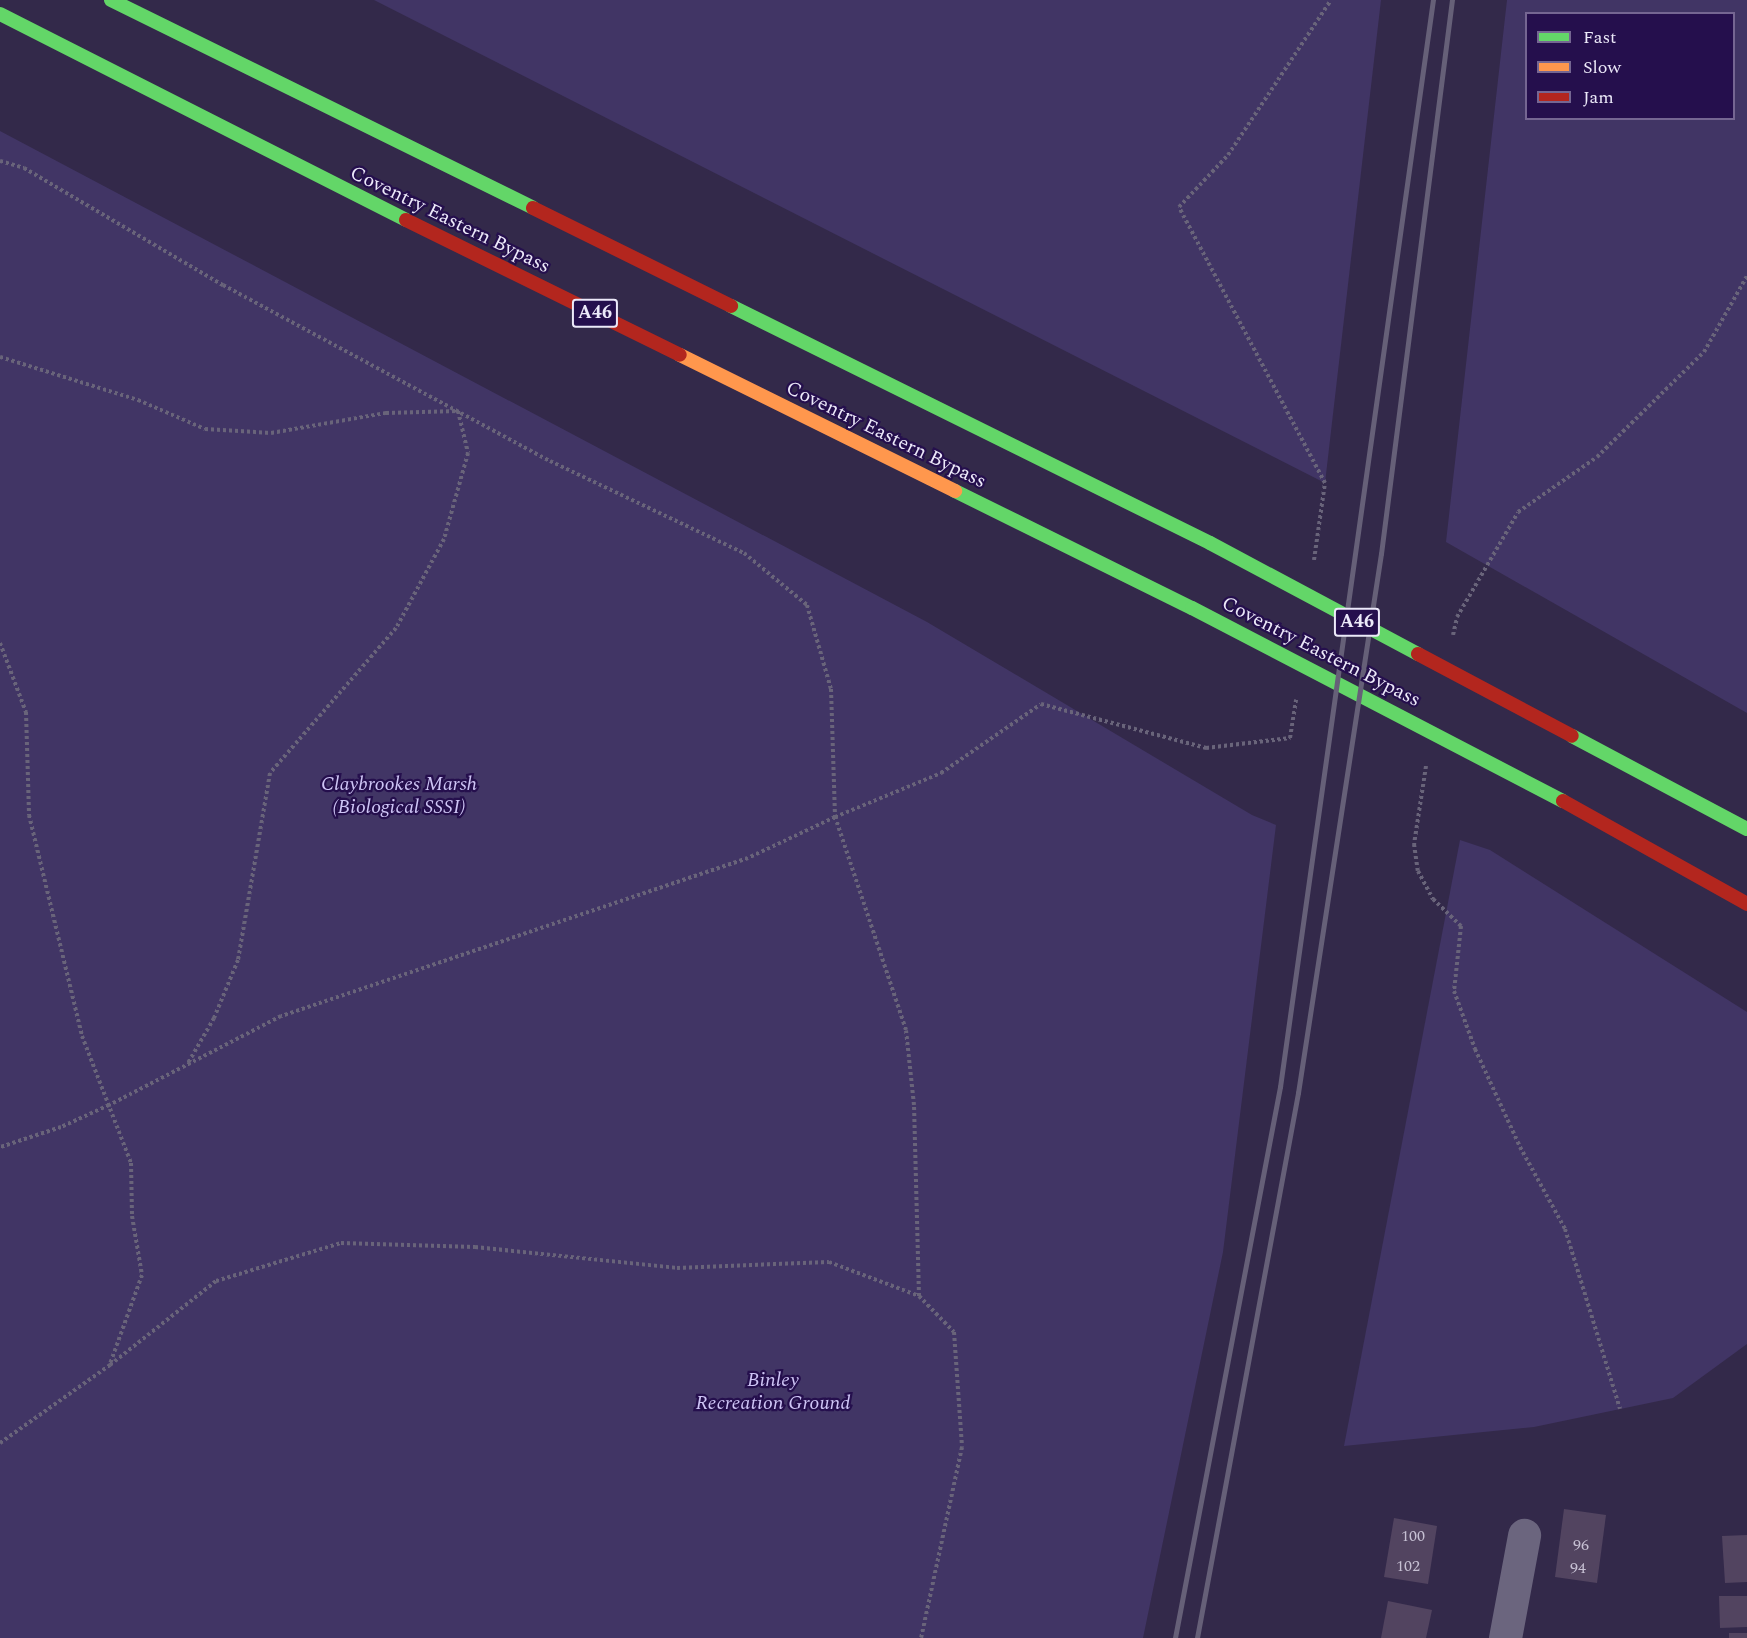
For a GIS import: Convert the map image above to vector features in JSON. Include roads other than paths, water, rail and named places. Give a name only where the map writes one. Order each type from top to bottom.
[{"type":"highway","name":"Coventry Eastern Bypass","points":[[111,0],[1210,543],[1747,829]]},
{"type":"highway","name":"Coventry Eastern Bypass","points":[[0,14],[205,121],[1192,608],[1482,756],[1747,904]]},
{"type":"street","points":[[1505,1638],[1524,1534]]},
{"type":"railway","points":[[1175,1638],[1280,1087],[1433,0]]},
{"type":"railway","points":[[1197,1638],[1298,1093],[1381,554],[1452,0]]},
{"type":"park label","name":"Claybrookes Marsh (Biological SSSI)","points":[[399,796]]},
{"type":"park label","name":"Binley Recreation Ground","points":[[773,1392]]}]
